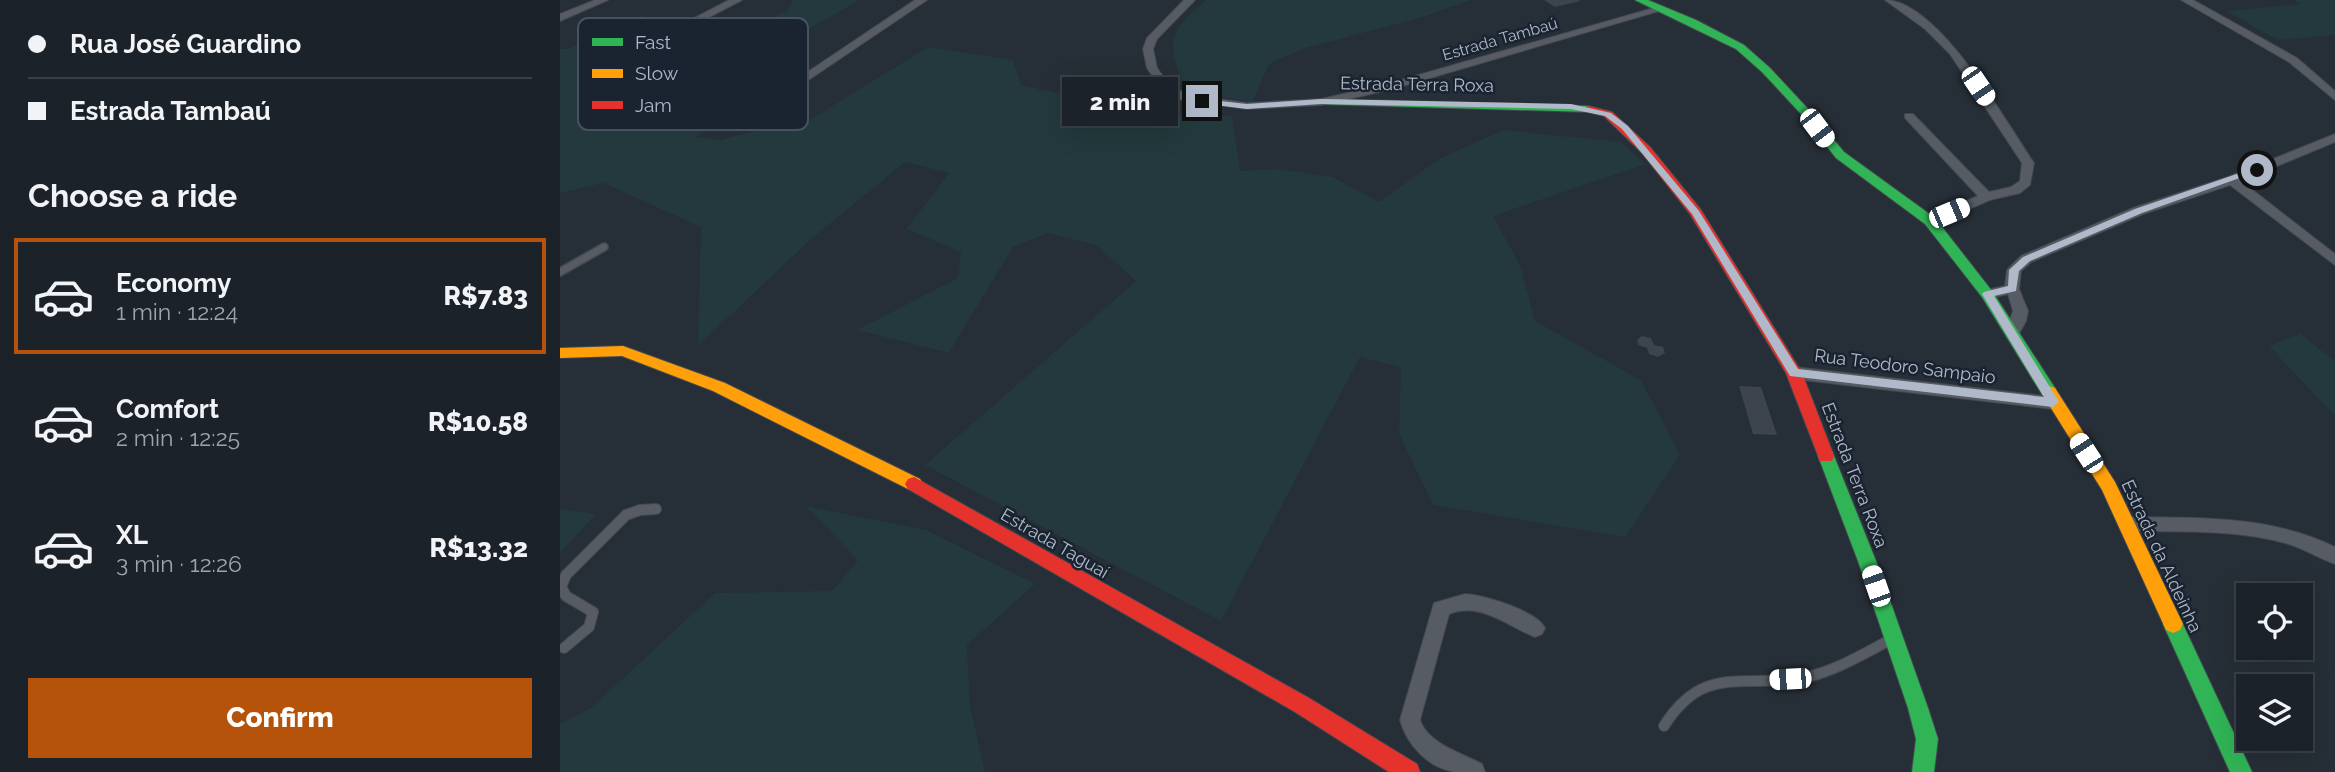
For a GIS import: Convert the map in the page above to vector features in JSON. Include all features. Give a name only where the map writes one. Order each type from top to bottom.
[{"type":"street","points":[[560,18],[603,0]]},
{"type":"street","points":[[701,18],[737,0]]},
{"type":"street","points":[[808,76],[922,0]]},
{"type":"street","name":"Estrada Tambaú","points":[[1190,0],[1159,28],[1148,49],[1152,68],[1166,88],[1186,98],[1247,106],[1321,102],[1390,87],[1661,9]]},
{"type":"street","name":"Estrada da Aldeinha","points":[[1640,0],[1740,47],[1766,70],[1806,113],[1840,155],[1930,221],[1987,294],[2109,487],[2241,772]]},
{"type":"street","points":[[1890,0],[1929,27],[1954,52],[2025,156],[2029,173],[2026,183],[2015,190],[1986,197],[1930,221]]},
{"type":"street","points":[[2186,0],[2293,60],[2335,97]]},
{"type":"street","name":"Estrada Terra Roxa","points":[[1321,102],[1571,107],[1608,114],[1646,150],[1696,213],[1794,373],[1867,561],[1927,739],[1923,772]]},
{"type":"street","points":[[1909,116],[1986,197]]},
{"type":"street","points":[[2012,333],[2021,321],[2021,304],[2012,289],[2014,270],[2026,259],[2138,211],[2232,180],[2335,138]]},
{"type":"street","points":[[2232,180],[2335,261]]},
{"type":"street","points":[[1987,294],[2012,289]]},
{"type":"street","name":"Estrada Taguaí","points":[[560,353],[623,351],[672,368],[719,387],[878,464],[1302,705],[1409,772]]},
{"type":"street","name":"Rua Teodoro Sampaio","points":[[1794,373],[2053,402]]},
{"type":"street","points":[[2127,524],[2266,530],[2294,536],[2335,556]]},
{"type":"street","points":[[1474,772],[1418,741],[1412,730],[1410,720],[1441,609],[1455,601],[1475,600],[1535,628]]},
{"type":"lane","points":[[560,272],[604,247]]},
{"type":"lane","points":[[564,648],[589,627],[593,612],[566,596],[561,587],[566,575],[626,515],[640,510],[656,509]]},
{"type":"lane","points":[[1664,726],[1680,702],[1695,691],[1720,681],[1790,679],[1822,673],[1894,638]]},
{"type":"green space","points":[[793,0],[859,0],[808,30],[808,18],[769,18],[786,12]]},
{"type":"green space","points":[[1206,0],[1471,0],[1423,17],[1302,49],[1269,64],[1252,102],[1185,91],[1175,61],[1174,40],[1183,22]]},
{"type":"green space","points":[[2293,0],[2335,0],[2335,35],[2278,40],[2226,11],[2301,4]]},
{"type":"green space","points":[[578,44],[578,130],[706,130],[696,137],[721,140],[758,130],[808,130],[808,121],[928,47],[1013,60],[1021,85],[1160,115],[1232,116],[1240,171],[1277,169],[1333,177],[1379,202],[1439,159],[1503,130],[1621,142],[1646,164],[1493,216],[1521,267],[1535,321],[1641,380],[1680,455],[1625,537],[1433,505],[1399,434],[1401,367],[1360,357],[1221,621],[925,465],[1136,281],[1096,245],[1048,233],[1013,247],[949,353],[857,330],[958,278],[961,252],[906,229],[949,173],[905,162],[809,241],[698,346],[701,227],[603,183],[560,193],[560,49]]},
{"type":"green space","points":[[2300,334],[2335,361],[2335,416],[2269,346]]},
{"type":"green space","points":[[805,506],[926,530],[1035,584],[967,645],[970,706],[985,772],[560,772],[560,724],[592,707],[715,593],[832,591],[858,560]]},
{"type":"green space","points":[[560,509],[596,514],[560,553]]},
{"type":"building","points":[[1544,0],[1579,0],[1580,1],[1555,7]]},
{"type":"building","points":[[1642,336],[1651,338],[1654,345],[1663,347],[1665,353],[1658,357],[1649,354],[1647,348],[1638,345],[1637,340]]},
{"type":"building","points":[[1739,386],[1761,387],[1777,435],[1753,434]]},
{"type":"traffic: fast","points":[[1640,0],[1692,22],[1740,47],[1766,70],[1806,113],[1840,155],[1930,221],[1987,294],[2049,392]]},
{"type":"traffic: fast","points":[[1321,102],[1588,109]]},
{"type":"traffic: fast","points":[[1826,456],[1867,561],[1918,708],[1927,739],[1923,772]]},
{"type":"traffic: fast","points":[[2173,624],[2241,772]]},
{"type":"traffic: slow","points":[[560,353],[623,351],[719,387],[914,484]]},
{"type":"traffic: slow","points":[[2049,392],[2109,487],[2173,624]]},
{"type":"traffic: jam","points":[[1588,109],[1608,114],[1646,150],[1696,213],[1794,373],[1826,456]]},
{"type":"traffic: jam","points":[[914,484],[1302,705],[1409,772]]},
{"type":"route","points":[[1202,101],[1247,106],[1321,102],[1571,107],[1608,114],[1625,127],[1646,150],[1696,213],[1758,310],[1794,373],[2053,402],[1987,294],[2012,289],[2014,270],[2026,259],[2138,211],[2257,170]]}]
